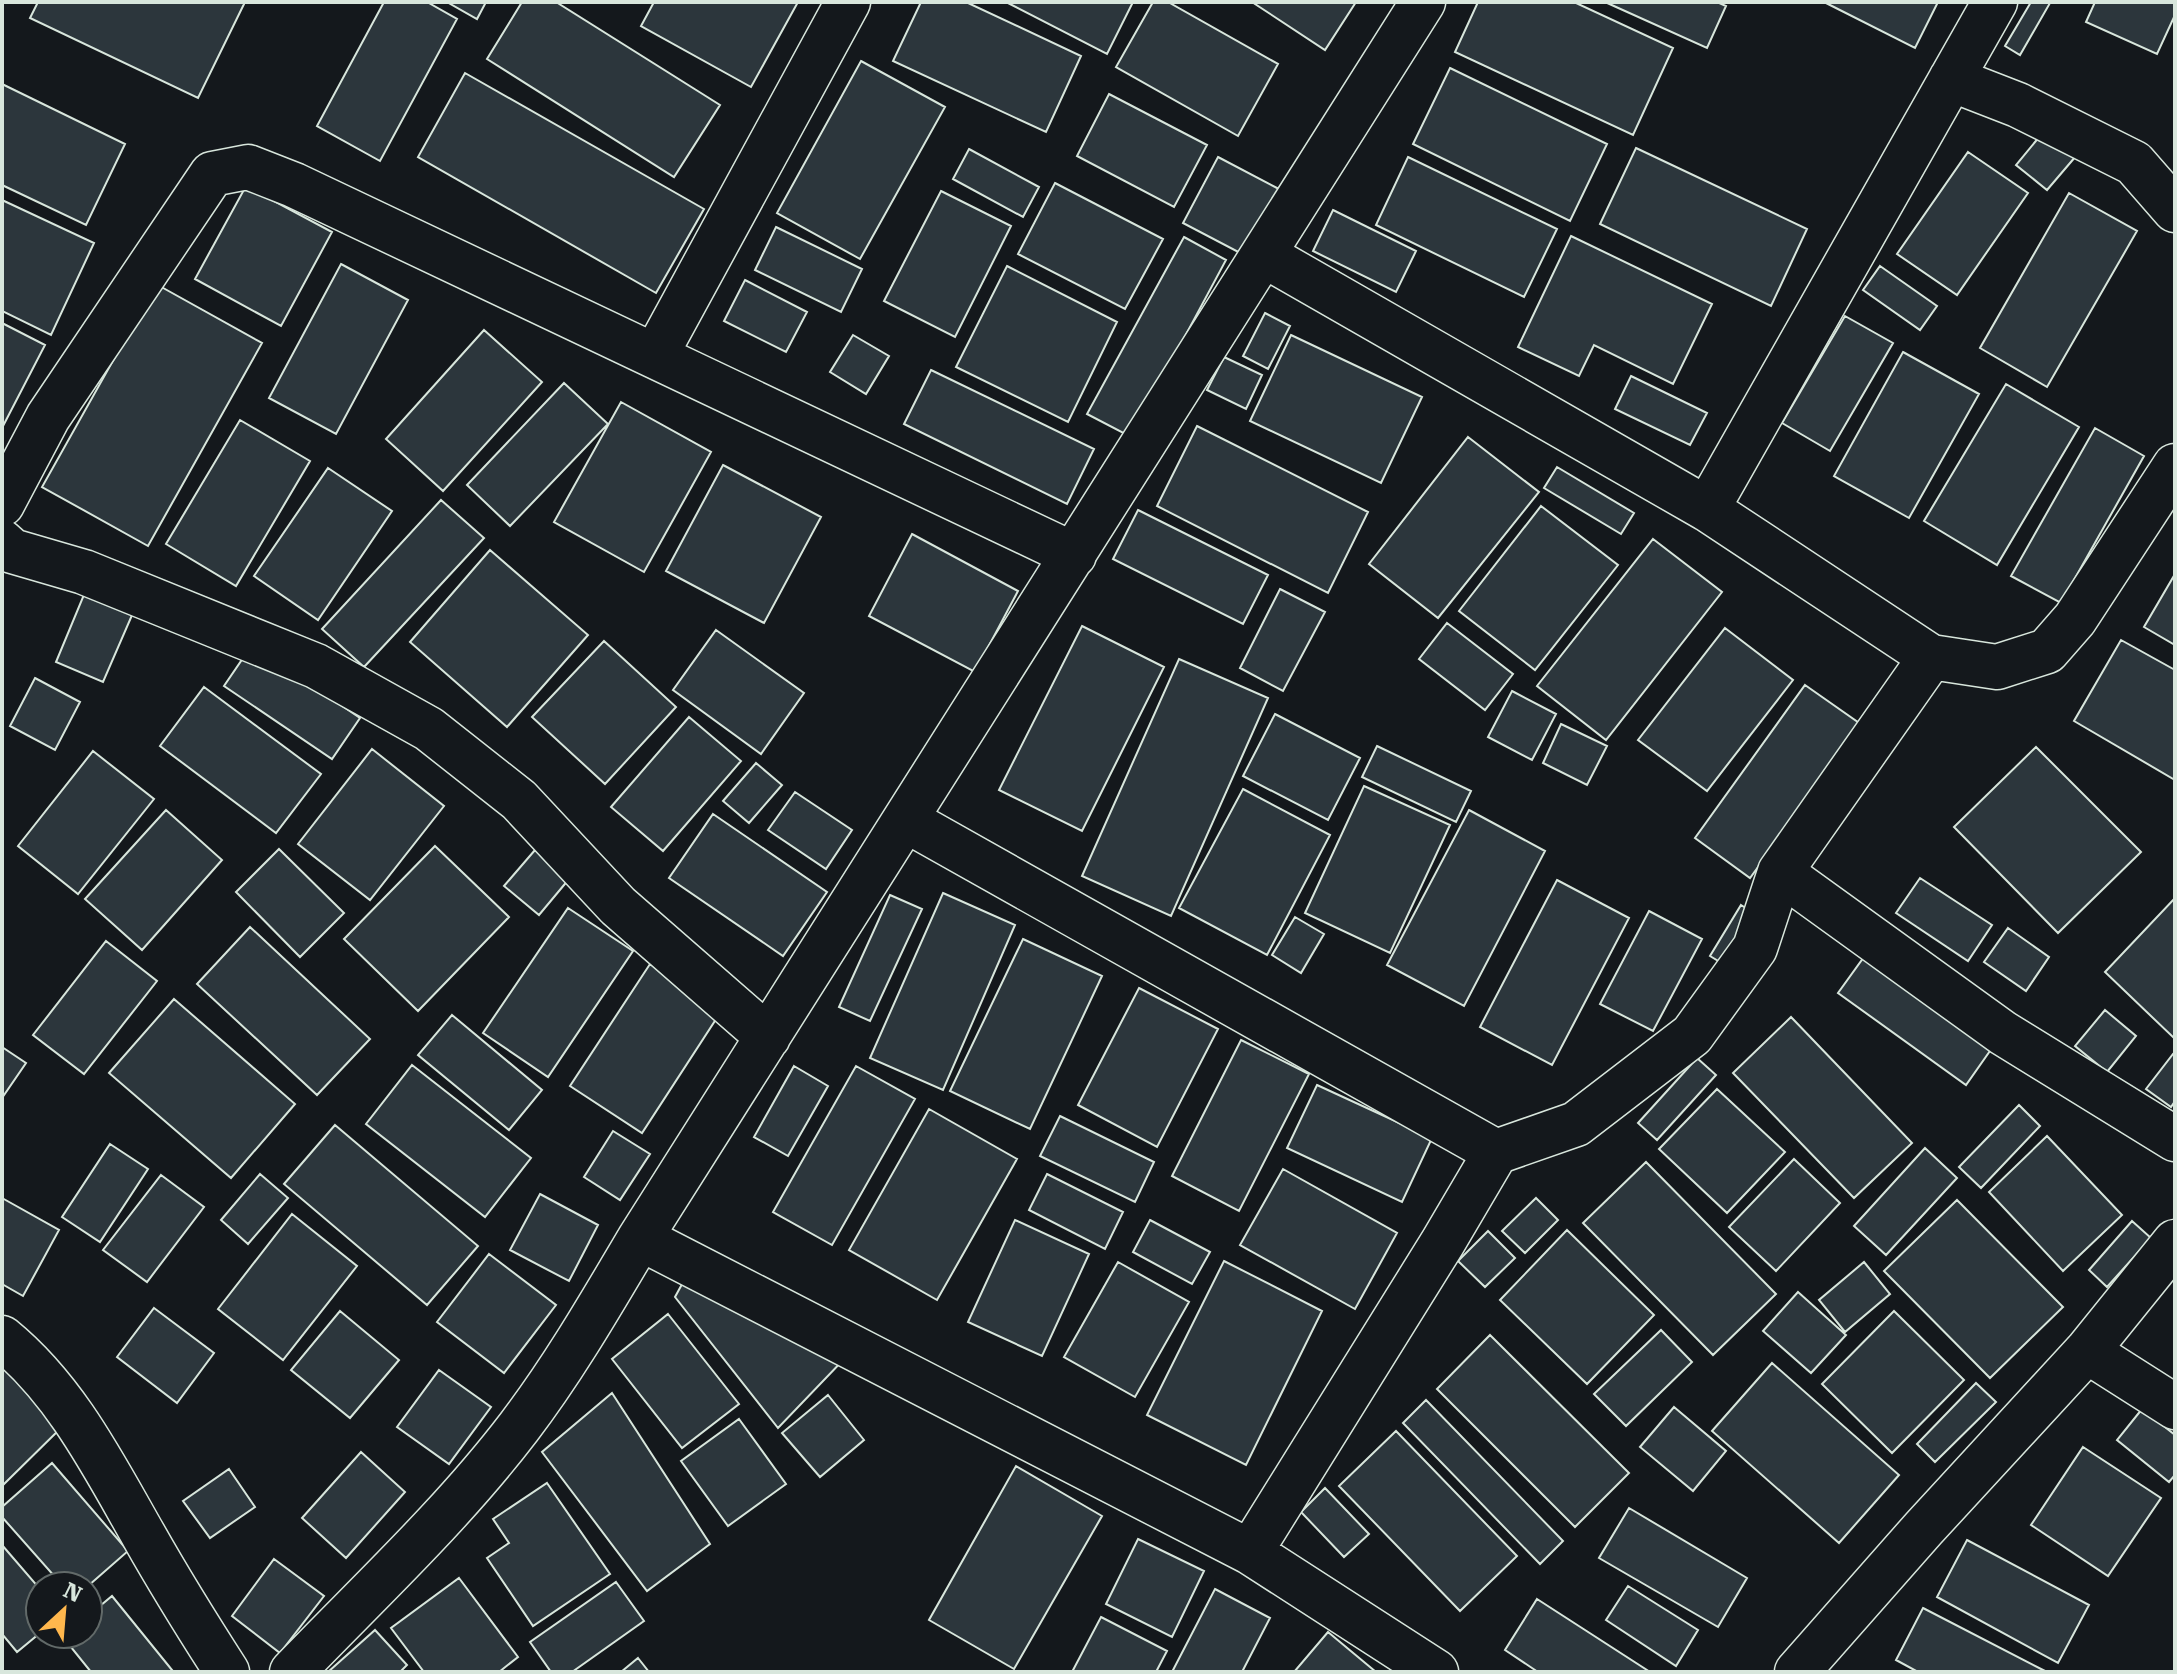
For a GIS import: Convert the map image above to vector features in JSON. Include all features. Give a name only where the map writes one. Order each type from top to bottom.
[{"type":"street","points":[[655,356],[848,2]]},
{"type":"street","points":[[292,1672],[465,1493],[520,1426],[585,1329],[1423,2]]},
{"type":"street","points":[[1707,509],[1995,2]]},
{"type":"street","points":[[1951,79],[2018,105],[2134,163],[2175,210]]},
{"type":"street","points":[[2,504],[48,417],[212,174],[248,167],[294,185],[1074,555]]},
{"type":"street","points":[[1264,255],[1707,509],[1931,657],[1997,667],[2047,651],[2075,619],[2175,466]]},
{"type":"street","points":[[2,542],[12,551],[84,572],[316,666],[429,729],[519,800],[618,906],[768,1037]]},
{"type":"street","points":[[1250,1552],[1496,1152],[1576,1124],[1692,1035],[1755,948],[1780,872],[1931,657]]},
{"type":"street","points":[[906,820],[1496,1152]]},
{"type":"street","points":[[1780,872],[2003,1033],[2175,1139]]},
{"type":"street","points":[[640,1238],[1250,1552],[1436,1672]]},
{"type":"street","points":[[1797,1672],[2087,1351],[2175,1242]]},
{"type":"street","points":[[2,1338],[21,1353],[62,1402],[89,1441],[179,1597],[227,1672]]},
{"type":"street","points":[[2087,1351],[2175,1407]]},
{"type":"building","points":[[38,2],[244,4],[198,98],[30,18]]},
{"type":"building","points":[[384,2],[427,2],[457,19],[380,161],[317,126]]},
{"type":"building","points":[[447,2],[486,2],[477,19]]},
{"type":"building","points":[[522,2],[556,2],[720,105],[674,177],[487,59]]},
{"type":"building","points":[[654,2],[798,2],[751,87],[641,26]]},
{"type":"building","points":[[921,2],[966,2],[1081,56],[1046,132],[893,61]]},
{"type":"building","points":[[1006,2],[1133,2],[1107,54]]},
{"type":"building","points":[[1153,2],[1168,2],[1278,64],[1238,136],[1116,67]]},
{"type":"building","points":[[1252,2],[1356,2],[1325,50]]},
{"type":"building","points":[[1478,2],[1574,2],[1673,48],[1633,135],[1455,52]]},
{"type":"building","points":[[1605,2],[1717,2],[1726,6],[1707,48]]},
{"type":"building","points":[[1824,2],[1938,2],[1915,48]]},
{"type":"building","points":[[2031,2],[2050,3],[2020,55],[2005,46]]},
{"type":"building","points":[[2095,2],[2175,2],[2175,15],[2157,54],[2086,22]]},
{"type":"building","points":[[861,61],[945,107],[860,259],[777,213]]},
{"type":"building","points":[[1450,68],[1607,144],[1570,221],[1413,144]]},
{"type":"building","points":[[465,73],[704,209],[656,293],[418,157]]},
{"type":"building","points":[[2,84],[125,144],[86,225],[2,185]]},
{"type":"building","points":[[1109,94],[1207,145],[1174,207],[1077,156]]},
{"type":"building","points":[[2045,130],[2076,156],[2047,190],[2016,165]]},
{"type":"building","points":[[1636,148],[1807,229],[1771,306],[1600,224]]},
{"type":"building","points":[[969,149],[1039,187],[1023,217],[953,179]]},
{"type":"building","points":[[1968,152],[2028,193],[1957,295],[1897,254]]},
{"type":"building","points":[[1218,157],[1279,189],[1244,255],[1183,223]]},
{"type":"building","points":[[1408,157],[1557,229],[1524,297],[1376,225]]},
{"type":"building","points":[[1055,183],[1163,239],[1125,309],[1018,254]]},
{"type":"building","points":[[246,186],[332,232],[281,326],[195,279]]},
{"type":"building","points":[[941,191],[1011,226],[955,337],[884,301]]},
{"type":"building","points":[[2069,193],[2137,231],[2047,387],[1980,348]]},
{"type":"building","points":[[2,200],[94,243],[51,335],[2,311]]},
{"type":"building","points":[[1333,210],[1416,251],[1396,292],[1313,251]]},
{"type":"building","points":[[776,227],[862,269],[841,312],[755,270]]},
{"type":"building","points":[[1571,236],[1712,304],[1673,384],[1594,345],[1579,376],[1518,347]]},
{"type":"building","points":[[1184,237],[1226,260],[1131,437],[1087,414]]},
{"type":"building","points":[[341,264],[408,300],[336,434],[269,398]]},
{"type":"building","points":[[1007,266],[1117,322],[1068,422],[956,367]]},
{"type":"building","points":[[1880,266],[1937,306],[1920,330],[1863,290]]},
{"type":"building","points":[[745,280],[807,312],[786,352],[724,321]]},
{"type":"building","points":[[156,284],[262,343],[148,546],[42,487]]},
{"type":"building","points":[[1265,313],[1290,326],[1268,369],[1243,356]]},
{"type":"building","points":[[1845,316],[1893,343],[1830,451],[1782,423]]},
{"type":"building","points":[[2,323],[45,345],[2,428]]},
{"type":"building","points":[[484,330],[542,382],[443,491],[386,439]]},
{"type":"building","points":[[853,335],[889,356],[866,394],[830,372]]},
{"type":"building","points":[[1291,335],[1422,397],[1381,483],[1250,421]]},
{"type":"building","points":[[1903,352],[1979,394],[1909,518],[1834,476]]},
{"type":"building","points":[[1224,357],[1262,375],[1246,409],[1207,390]]},
{"type":"building","points":[[931,370],[1094,449],[1067,504],[904,424]]},
{"type":"building","points":[[1631,376],[1707,413],[1690,445],[1615,409]]},
{"type":"building","points":[[564,383],[608,424],[510,526],[467,485]]},
{"type":"building","points":[[2006,384],[2079,427],[1997,565],[1924,521]]},
{"type":"building","points":[[621,402],[711,452],[644,572],[554,522]]},
{"type":"building","points":[[240,420],[310,461],[236,586],[166,544]]},
{"type":"building","points":[[1197,426],[1368,512],[1328,593],[1157,506]]},
{"type":"building","points":[[2095,428],[2144,456],[2061,603],[2011,576]]},
{"type":"building","points":[[1468,437],[1539,492],[1438,618],[1369,564]]},
{"type":"building","points":[[723,465],[821,517],[764,623],[666,571]]},
{"type":"building","points":[[1557,467],[1634,513],[1621,534],[1544,488]]},
{"type":"building","points":[[328,468],[392,511],[318,620],[254,576]]},
{"type":"building","points":[[441,500],[484,538],[364,667],[322,629]]},
{"type":"building","points":[[1541,506],[1618,565],[1535,670],[1459,611]]},
{"type":"building","points":[[1138,510],[1268,575],[1243,624],[1113,559]]},
{"type":"building","points":[[912,534],[1018,591],[975,672],[869,616]]},
{"type":"building","points":[[1653,539],[1722,592],[1606,740],[1537,686]]},
{"type":"building","points":[[490,550],[588,635],[507,727],[410,642]]},
{"type":"building","points":[[2175,574],[2175,645],[2144,627]]},
{"type":"building","points":[[88,585],[136,606],[103,682],[56,662]]},
{"type":"building","points":[[1280,589],[1325,612],[1283,691],[1240,668]]},
{"type":"building","points":[[1447,623],[1513,674],[1485,710],[1419,659]]},
{"type":"building","points":[[1082,626],[1164,667],[1082,831],[999,790]]},
{"type":"building","points":[[1725,628],[1793,680],[1707,791],[1638,740]]},
{"type":"building","points":[[716,630],[804,693],[761,754],[673,690]]},
{"type":"building","points":[[2121,640],[2175,670],[2175,780],[2074,721]]},
{"type":"building","points":[[604,641],[676,707],[605,784],[532,717]]},
{"type":"building","points":[[252,645],[360,718],[332,759],[224,686]]},
{"type":"building","points":[[1179,659],[1268,698],[1171,916],[1082,876]]},
{"type":"building","points":[[35,678],[80,702],[55,750],[10,726]]},
{"type":"building","points":[[1805,685],[1862,725],[1750,878],[1695,838]]},
{"type":"building","points":[[204,687],[321,774],[276,833],[160,746]]},
{"type":"building","points":[[1512,691],[1556,714],[1532,760],[1488,737]]},
{"type":"building","points":[[1275,714],[1360,758],[1328,820],[1243,776]]},
{"type":"building","points":[[689,717],[741,761],[663,851],[611,807]]},
{"type":"building","points":[[1561,724],[1607,746],[1587,785],[1543,763]]},
{"type":"building","points":[[1377,746],[1471,791],[1456,822],[1362,777]]},
{"type":"building","points":[[2036,747],[2141,852],[2058,933],[1954,827]]},
{"type":"building","points":[[372,749],[444,806],[370,900],[298,844]]},
{"type":"building","points":[[93,751],[154,799],[78,894],[18,846]]},
{"type":"building","points":[[756,763],[782,785],[749,823],[723,801]]},
{"type":"building","points":[[1364,786],[1450,825],[1390,953],[1305,913]]},
{"type":"building","points":[[1243,789],[1330,835],[1267,955],[1179,908]]},
{"type":"building","points":[[795,792],[852,830],[826,869],[768,830]]},
{"type":"building","points":[[166,810],[222,860],[142,950],[85,899]]},
{"type":"building","points":[[1469,810],[1545,851],[1464,1006],[1387,965]]},
{"type":"building","points":[[713,814],[827,892],[783,956],[669,878]]},
{"type":"building","points":[[435,846],[509,917],[418,1011],[344,939]]},
{"type":"building","points":[[279,849],[344,913],[300,957],[236,892]]},
{"type":"building","points":[[535,850],[569,879],[539,915],[504,886]]},
{"type":"building","points":[[1920,878],[1992,925],[1968,961],[1896,913]]},
{"type":"building","points":[[1557,880],[1629,918],[1552,1065],[1480,1027]]},
{"type":"building","points":[[943,893],[1015,925],[943,1090],[870,1058]]},
{"type":"building","points":[[890,895],[922,909],[870,1021],[839,1007]]},
{"type":"building","points":[[2175,898],[2175,1039],[2105,972]]},
{"type":"building","points":[[1741,905],[1760,917],[1730,968],[1710,956]]},
{"type":"building","points":[[568,908],[633,951],[548,1077],[483,1033]]},
{"type":"building","points":[[1649,911],[1702,939],[1653,1031],[1600,1004]]},
{"type":"building","points":[[1295,917],[1324,934],[1301,973],[1272,955]]},
{"type":"building","points":[[250,927],[370,1039],[317,1095],[197,984]]},
{"type":"building","points":[[2008,928],[2049,957],[2026,991],[1984,962]]},
{"type":"building","points":[[1023,939],[1102,976],[1030,1129],[950,1091]]},
{"type":"building","points":[[106,941],[157,981],[84,1074],[33,1035]]},
{"type":"building","points":[[1864,957],[1992,1048],[1966,1085],[1838,993]]},
{"type":"building","points":[[650,964],[722,1010],[642,1133],[570,1086]]},
{"type":"building","points":[[1139,988],[1218,1029],[1157,1147],[1078,1105]]},
{"type":"building","points":[[174,999],[295,1104],[231,1178],[109,1073]]},
{"type":"building","points":[[2105,1010],[2136,1036],[2107,1072],[2075,1046]]},
{"type":"building","points":[[452,1015],[542,1090],[509,1130],[418,1055]]},
{"type":"building","points":[[1791,1017],[1912,1143],[1854,1198],[1733,1073]]},
{"type":"building","points":[[1241,1040],[1309,1074],[1239,1211],[1172,1176]]},
{"type":"building","points":[[2,1047],[26,1063],[2,1098]]},
{"type":"building","points":[[2173,1054],[2175,1101],[2171,1107],[2146,1089]]},
{"type":"building","points":[[1697,1058],[1716,1075],[1657,1140],[1638,1123]]},
{"type":"building","points":[[412,1065],[531,1158],[485,1217],[366,1124]]},
{"type":"building","points":[[794,1066],[828,1086],[788,1156],[754,1137]]},
{"type":"building","points":[[856,1066],[915,1099],[832,1245],[773,1212]]},
{"type":"building","points":[[1317,1085],[1432,1138],[1402,1202],[1287,1148]]},
{"type":"building","points":[[1717,1089],[1785,1152],[1727,1213],[1659,1149]]},
{"type":"building","points":[[2019,1105],[2040,1126],[1981,1188],[1959,1167]]},
{"type":"building","points":[[929,1109],[1017,1159],[937,1300],[849,1250]]},
{"type":"building","points":[[1060,1116],[1154,1162],[1135,1202],[1040,1156]]},
{"type":"building","points":[[335,1125],[478,1246],[427,1305],[284,1184]]},
{"type":"building","points":[[613,1131],[650,1154],[620,1200],[584,1177]]},
{"type":"building","points":[[2047,1136],[2122,1215],[2063,1271],[1989,1192]]},
{"type":"building","points":[[110,1144],[148,1169],[100,1242],[62,1217]]},
{"type":"building","points":[[1925,1148],[1957,1178],[1886,1255],[1854,1226]]},
{"type":"building","points":[[1794,1159],[1840,1203],[1776,1271],[1729,1227]]},
{"type":"building","points":[[1646,1162],[1776,1294],[1713,1355],[1583,1223]]},
{"type":"building","points":[[1283,1169],[1397,1233],[1355,1309],[1240,1245]]},
{"type":"building","points":[[260,1174],[288,1198],[248,1244],[221,1220]]},
{"type":"building","points":[[1047,1174],[1123,1212],[1105,1249],[1029,1210]]},
{"type":"building","points":[[161,1175],[204,1207],[147,1282],[103,1250]]},
{"type":"building","points":[[540,1194],[598,1225],[569,1281],[510,1250]]},
{"type":"building","points":[[2,1198],[59,1230],[23,1296],[2,1284]]},
{"type":"building","points":[[1536,1198],[1558,1220],[1525,1253],[1502,1231]]},
{"type":"building","points":[[1957,1200],[2063,1307],[1990,1378],[1884,1271]]},
{"type":"building","points":[[292,1214],[357,1266],[283,1360],[218,1309]]},
{"type":"building","points":[[1015,1220],[1089,1254],[1042,1356],[968,1322]]},
{"type":"building","points":[[1150,1220],[1210,1252],[1192,1284],[1133,1252]]},
{"type":"building","points":[[2132,1221],[2151,1238],[2107,1287],[2089,1270]]},
{"type":"building","points":[[1567,1230],[1654,1315],[1587,1384],[1500,1300]]},
{"type":"building","points":[[1488,1231],[1515,1258],[1485,1287],[1458,1261]]},
{"type":"building","points":[[489,1254],[556,1305],[504,1373],[437,1322]]},
{"type":"building","points":[[1224,1261],[1322,1311],[1246,1465],[1147,1415]]},
{"type":"building","points":[[1118,1262],[1189,1302],[1135,1397],[1064,1357]]},
{"type":"building","points":[[1864,1262],[1890,1294],[1845,1332],[1819,1300]]},
{"type":"building","points":[[687,1275],[847,1356],[778,1428],[675,1297]]},
{"type":"building","points":[[1798,1292],[1846,1335],[1811,1373],[1763,1331]]},
{"type":"building","points":[[154,1308],[214,1353],[177,1403],[117,1357]]},
{"type":"building","points":[[340,1311],[399,1360],[350,1418],[291,1370]]},
{"type":"building","points":[[1894,1311],[1964,1380],[1892,1453],[1822,1384]]},
{"type":"building","points":[[668,1314],[739,1404],[682,1448],[612,1359]]},
{"type":"building","points":[[1661,1330],[1692,1362],[1626,1426],[1594,1394]]},
{"type":"building","points":[[1490,1335],[1629,1473],[1575,1527],[1437,1389]]},
{"type":"building","points":[[1772,1363],[1899,1475],[1839,1543],[1712,1431]]},
{"type":"building","points":[[5,1365],[65,1424],[2,1486],[2,1368]]},
{"type":"building","points":[[439,1370],[491,1407],[449,1464],[397,1427]]},
{"type":"building","points":[[1976,1383],[1996,1402],[1935,1462],[1917,1444]]},
{"type":"building","points":[[612,1393],[710,1544],[647,1591],[542,1452]]},
{"type":"building","points":[[828,1395],[864,1440],[820,1477],[782,1433]]},
{"type":"building","points":[[1426,1400],[1563,1541],[1540,1564],[1403,1423]]},
{"type":"building","points":[[1674,1407],[1726,1451],[1693,1491],[1640,1447]]},
{"type":"building","points":[[2142,1409],[2175,1435],[2175,1475],[2169,1482],[2117,1440]]},
{"type":"building","points":[[739,1419],[786,1484],[728,1526],[681,1461]]},
{"type":"building","points":[[1396,1431],[1517,1556],[1460,1611],[1339,1486]]},
{"type":"building","points":[[2083,1447],[2161,1498],[2108,1576],[2031,1525]]},
{"type":"building","points":[[361,1452],[405,1492],[346,1558],[302,1518]]},
{"type":"building","points":[[52,1463],[128,1551],[104,1572],[49,1570],[2,1517],[2,1507]]},
{"type":"building","points":[[1016,1466],[1102,1516],[1014,1669],[929,1620]]},
{"type":"building","points":[[229,1469],[255,1507],[210,1538],[183,1501]]},
{"type":"building","points":[[547,1483],[610,1574],[533,1626],[487,1558],[509,1543],[493,1519]]},
{"type":"building","points":[[1325,1488],[1369,1534],[1344,1557],[1301,1512]]},
{"type":"building","points":[[1629,1508],[1747,1578],[1718,1627],[1599,1558]]},
{"type":"building","points":[[1138,1539],[1204,1571],[1172,1637],[1106,1604]]},
{"type":"building","points":[[1967,1540],[2089,1605],[2058,1663],[1937,1597]]},
{"type":"building","points":[[2,1545],[24,1570],[24,1646],[17,1652],[2,1634]]},
{"type":"building","points":[[274,1559],[324,1596],[280,1653],[232,1616]]},
{"type":"building","points":[[459,1578],[518,1657],[499,1672],[424,1672],[391,1628]]},
{"type":"building","points":[[616,1582],[644,1621],[572,1672],[551,1672],[530,1642]]},
{"type":"building","points":[[1628,1586],[1698,1630],[1676,1666],[1606,1620]]},
{"type":"building","points":[[1215,1589],[1270,1618],[1242,1672],[1172,1672]]},
{"type":"building","points":[[112,1596],[172,1670],[170,1672],[91,1672],[73,1650],[104,1650],[104,1603]]},
{"type":"building","points":[[1537,1599],[1650,1672],[1538,1672],[1505,1650]]},
{"type":"building","points":[[1923,1608],[2047,1672],[1918,1672],[1896,1660]]},
{"type":"building","points":[[1101,1617],[1167,1651],[1156,1672],[1072,1672]]},
{"type":"building","points":[[375,1630],[407,1665],[400,1672],[328,1672]]},
{"type":"building","points":[[1328,1632],[1376,1672],[1294,1672]]},
{"type":"building","points":[[638,1658],[649,1672],[621,1672]]}]
